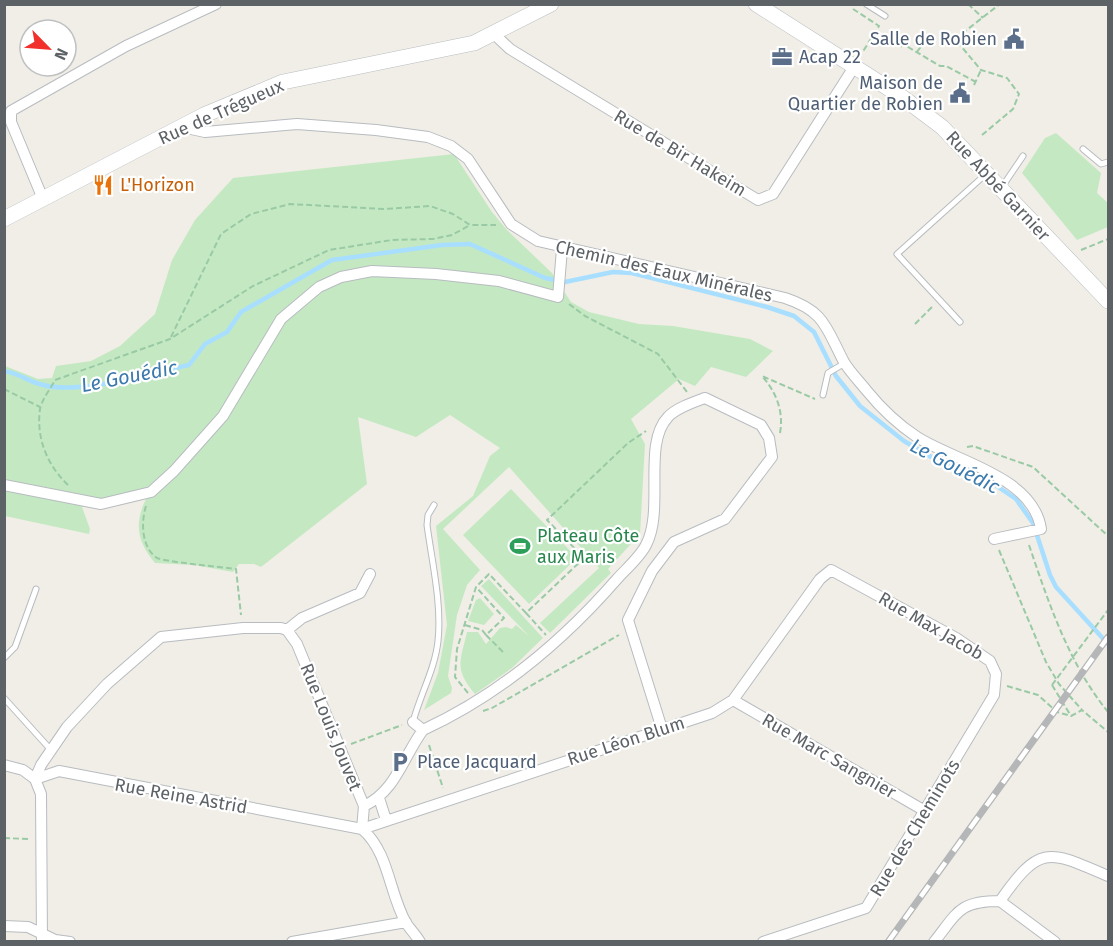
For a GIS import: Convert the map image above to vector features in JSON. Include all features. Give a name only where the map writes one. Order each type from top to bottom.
[{"type":"main road","name":"Rue de Trégueux","points":[[4,219],[187,124],[283,82],[474,43],[551,4]]},
{"type":"main road","name":"Rue Abbé Garnier","points":[[756,4],[942,127],[1108,301]]},
{"type":"street","points":[[43,199],[11,122],[11,111],[195,9],[216,4]]},
{"type":"street","name":"Rue de Bir Hakeim","points":[[494,34],[510,49],[758,200],[773,194],[854,67]]},
{"type":"street","name":"Chemin des Eaux Minérales","points":[[187,124],[191,129],[205,132],[297,124],[376,130],[428,137],[451,146],[468,159],[511,225],[538,241],[562,249],[799,303],[812,309],[830,329],[844,364],[874,400],[916,436],[952,455],[982,467],[1016,490],[1033,507],[1040,519],[1041,529],[994,539]]},
{"type":"street","points":[[4,485],[101,504],[151,492],[174,471],[223,416],[281,319],[319,287],[341,277],[372,271],[436,274],[499,281],[558,292],[562,249]]},
{"type":"street","points":[[364,806],[379,798],[389,788],[423,730],[460,713],[517,674],[580,621],[646,547],[654,526],[658,433],[669,416],[705,398],[742,413],[761,425],[769,438],[772,458],[725,519],[674,542],[652,571],[629,624],[663,729]]},
{"type":"street","name":"Rue Max Jacob","points":[[831,570],[841,572],[956,638],[990,661],[996,683]]},
{"type":"street","name":"Rue Léon Blum","points":[[362,829],[712,713],[732,700],[820,579],[831,570]]},
{"type":"street","points":[[35,779],[41,765],[67,727],[107,684],[161,637],[243,628],[287,630],[302,618],[360,593],[370,574]]},
{"type":"street","name":"Rue Louis Jouvet","points":[[287,630],[297,644],[364,806],[362,829]]},
{"type":"street","name":"Rue des Cheminots","points":[[763,942],[866,908],[994,695],[996,683]]},
{"type":"street","name":"Rue Marc Sangnier","points":[[732,700],[925,811]]},
{"type":"street","points":[[413,722],[423,730]]},
{"type":"street","points":[[4,765],[23,770],[35,779],[41,794],[42,938]]},
{"type":"street","name":"Rue Reine Astrid","points":[[35,779],[59,771],[362,829]]},
{"type":"street","points":[[379,798],[386,820]]},
{"type":"street","points":[[362,829],[377,848],[405,922],[420,942]]},
{"type":"street","points":[[1000,901],[1023,869],[1038,859],[1062,856],[1108,876]]},
{"type":"street","points":[[934,942],[959,910],[976,901],[1000,901],[1055,942]]},
{"type":"street","points":[[292,942],[405,922]]},
{"type":"street","points":[[4,926],[28,927],[42,938],[70,942]]},
{"type":"lane","points":[[866,4],[885,16]]},
{"type":"lane","points":[[1083,149],[1101,164],[1108,162]]},
{"type":"lane","points":[[1001,189],[1023,156]]},
{"type":"lane","points":[[960,322],[897,255],[987,173]]},
{"type":"lane","points":[[823,394],[828,373],[844,364]]},
{"type":"lane","points":[[413,722],[438,642],[439,620],[427,525],[428,515],[434,505]]},
{"type":"lane","points":[[4,658],[15,647],[36,589]]},
{"type":"lane","points":[[4,698],[51,750]]},
{"type":"path","points":[[968,4],[983,18]]},
{"type":"path","points":[[982,135],[1013,110],[1019,94],[1007,78],[981,70],[955,39],[1000,4]]},
{"type":"path","points":[[853,9],[879,26],[864,48]]},
{"type":"path","points":[[917,52],[924,42]]},
{"type":"path","points":[[901,47],[903,44],[975,83],[981,70]]},
{"type":"path","points":[[930,66],[933,62]]},
{"type":"path","points":[[170,339],[221,234],[251,214],[290,204],[384,209],[430,206],[453,214],[470,225]]},
{"type":"path","points":[[70,486],[52,470],[41,440],[40,407],[55,380],[170,339],[253,286],[330,250],[392,240],[433,239],[452,235],[470,225],[511,225]]},
{"type":"path","points":[[1081,250],[1108,238]]},
{"type":"path","points":[[558,292],[585,316],[658,354],[694,402]]},
{"type":"path","points":[[915,324],[939,300]]},
{"type":"path","points":[[761,425],[766,423],[773,428],[779,438],[782,422],[777,398],[762,376],[821,402],[823,394]]},
{"type":"path","points":[[4,390],[40,407]]},
{"type":"path","points":[[526,613],[584,558],[547,520],[628,443],[645,431]]},
{"type":"path","points":[[952,455],[961,447],[973,446],[1033,466],[1108,536]]},
{"type":"path","points":[[151,492],[144,513],[143,531],[148,548],[158,559],[236,569],[243,628]]},
{"type":"path","points":[[1026,534],[1062,636],[1093,693],[1108,712]]},
{"type":"path","points":[[994,539],[1046,662],[1059,684],[1082,710],[1108,732]]},
{"type":"path","points":[[554,643],[489,574],[476,588],[457,649],[455,677],[475,703],[487,711],[629,624]]},
{"type":"path","points":[[476,588],[504,618],[486,635]]},
{"type":"path","points":[[1082,710],[1071,716],[1052,685],[1108,610]]},
{"type":"path","points":[[465,625],[482,630],[504,653]]},
{"type":"path","name":"Rue Max Jacob","points":[[996,683],[1026,689],[1038,695],[1057,712],[1071,716]]},
{"type":"path","points":[[340,748],[413,722]]},
{"type":"path","points":[[423,730],[441,783]]},
{"type":"path","points":[[4,838],[40,839]]},
{"type":"green space","points":[[1056,133],[1101,173],[1097,193],[1108,203],[1108,227],[1077,240],[1022,173],[1045,138]]},
{"type":"green space","points":[[454,154],[492,212],[507,230],[552,273],[571,302],[589,312],[639,324],[673,326],[750,339],[773,351],[746,377],[711,367],[695,386],[679,379],[631,419],[645,444],[640,534],[608,569],[611,573],[550,633],[540,623],[599,568],[509,467],[443,529],[480,570],[467,585],[457,615],[448,676],[452,688],[451,693],[424,710],[438,673],[447,625],[436,526],[473,496],[490,456],[500,448],[450,415],[416,437],[358,417],[367,484],[261,567],[254,564],[239,564],[233,572],[194,565],[155,563],[144,547],[139,532],[140,516],[146,499],[143,497],[115,506],[82,507],[90,529],[89,534],[5,516],[5,366],[38,379],[52,378],[56,366],[91,361],[120,346],[155,314],[172,260],[195,220],[233,178]]},
{"type":"green space","name":"Plateau Côte aux Maris","points":[[511,489],[577,558],[529,604],[463,535]]},
{"type":"green space","points":[[489,579],[543,638],[512,668],[475,694],[461,671],[462,651],[467,632],[478,632],[486,644],[500,628],[512,629],[516,625],[529,636],[481,586]]},
{"type":"green space","points":[[480,598],[494,614],[484,625],[468,621],[476,600]]},
{"type":"waterway","name":"Le Gouédic","points":[[4,371],[43,385],[76,387],[115,382],[189,365],[205,344],[227,332],[241,312],[332,260],[442,245],[470,244],[545,278],[565,282],[613,272],[632,273],[794,316],[814,332],[836,376],[860,406],[904,441],[933,458],[988,480],[1016,499],[1033,523],[1056,587],[1108,644]]},
{"type":"railway","points":[[888,942],[1108,637]]},
{"type":"place","name":"Salle de Robien","points":[[1014,39]]},
{"type":"place","name":"Acap 22","points":[[782,57]]},
{"type":"place","name":"Maison de Quartier de Robien","points":[[960,93]]},
{"type":"place","name":"L'Horizon","points":[[103,185]]},
{"type":"place","name":"Plateau Côte aux Maris","points":[[520,546]]},
{"type":"place","name":"Place Jacquard","points":[[400,762]]}]
